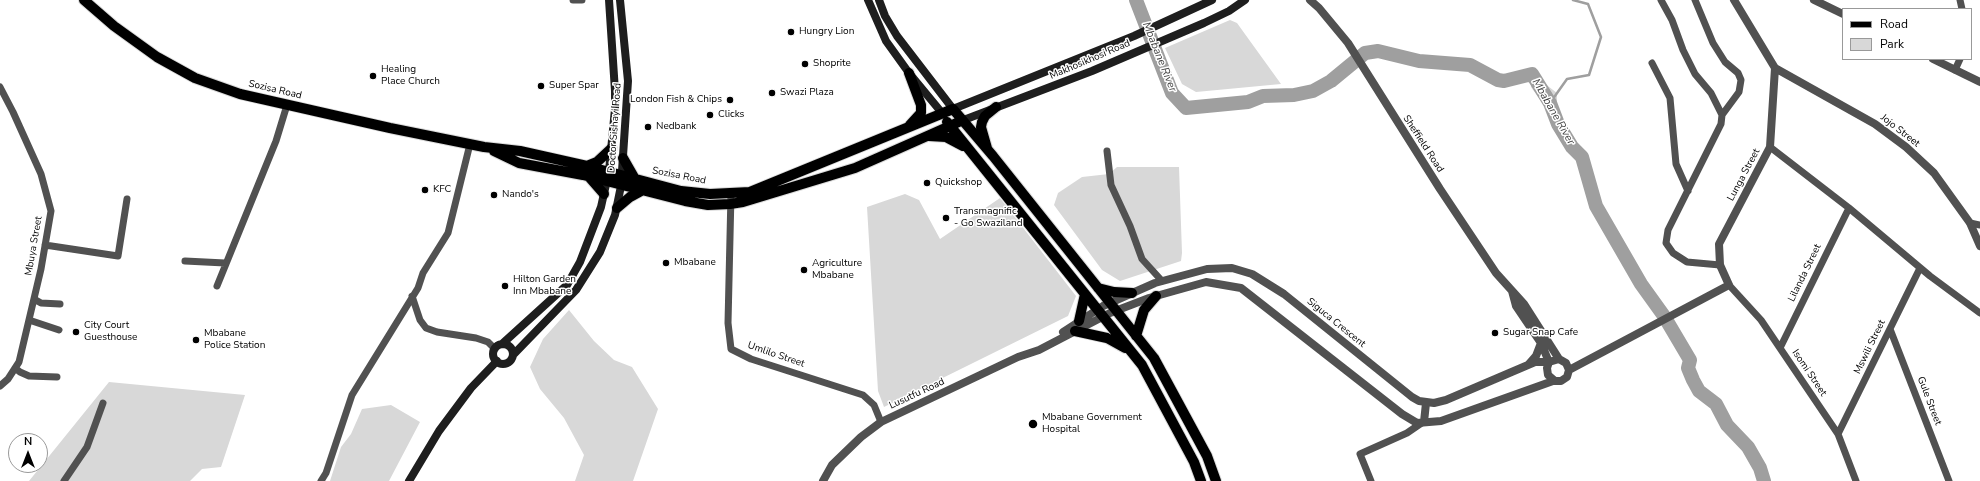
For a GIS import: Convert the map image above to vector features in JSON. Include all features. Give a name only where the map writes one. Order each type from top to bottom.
[{"type":"main road","name":"Sozisa Road","points":[[84,0],[114,26],[157,57],[195,78],[240,94],[390,128],[484,147],[520,151],[622,174],[680,191],[710,194],[743,202],[855,168],[961,121]]},
{"type":"main road","name":"Doctor Sishayi Road","points":[[498,346],[567,285],[580,262],[604,194],[612,148],[615,91],[609,0]]},
{"type":"main road","name":"Doctor Sishayi Road","points":[[513,355],[584,280],[610,232],[617,208],[621,186],[628,81],[620,0]]},
{"type":"main road","points":[[868,0],[886,41],[909,73],[942,113],[950,126],[1085,294],[1107,310],[1136,336],[1158,365],[1207,456],[1216,481]]},
{"type":"main road","points":[[879,0],[885,16],[897,36],[961,121],[988,152],[1098,288],[1107,310],[1130,351],[1146,372],[1194,462],[1201,481]]},
{"type":"main road","name":"Makhosikhosi Road","points":[[952,109],[1134,36],[1212,0]]},
{"type":"main road","name":"Makhosikhosi Road","points":[[961,121],[1060,85],[1229,11],[1245,0]]},
{"type":"main road","points":[[906,129],[921,113],[919,96],[909,73]]},
{"type":"main road","points":[[615,91],[619,84],[628,81]]},
{"type":"main road","points":[[988,152],[981,127],[984,116],[996,107]]},
{"type":"main road","name":"Sozisa Road","points":[[484,147],[519,162],[590,177],[641,192],[708,205],[750,192],[952,109]]},
{"type":"main road","points":[[927,136],[946,137],[971,152]]},
{"type":"main road","points":[[587,166],[597,162],[612,148]]},
{"type":"main road","points":[[623,158],[635,179]]},
{"type":"main road","points":[[590,177],[604,194]]},
{"type":"main road","points":[[617,208],[630,197],[641,192]]},
{"type":"main road","points":[[1098,288],[1114,292],[1132,293]]},
{"type":"main road","points":[[1085,294],[1077,326],[1107,338],[1130,351]]},
{"type":"main road","points":[[1136,336],[1144,310],[1156,296]]},
{"type":"main road","points":[[498,346],[510,347],[513,355],[510,361],[505,363],[497,361],[494,355],[498,346]]},
{"type":"main road","points":[[409,481],[439,431],[471,388],[497,361]]},
{"type":"street","points":[[573,0],[582,0]]},
{"type":"street","name":"Sheffield Road","points":[[1310,0],[1319,8]]},
{"type":"street","name":"Sheffield Road","points":[[1314,0],[1348,44],[1448,202],[1496,273],[1524,304],[1559,359]]},
{"type":"street","points":[[1660,0],[1672,20],[1683,50],[1695,74],[1711,93],[1722,115]]},
{"type":"street","points":[[1695,0],[1714,43],[1725,62],[1738,74],[1741,80],[1739,92],[1722,115],[1721,124],[1668,230],[1666,243],[1674,253],[1687,262],[1720,265]]},
{"type":"street","points":[[1734,0],[1775,68]]},
{"type":"street","points":[[1814,0],[1842,14]]},
{"type":"street","points":[[1935,60],[1980,82]]},
{"type":"street","points":[[1955,70],[1960,60]]},
{"type":"street","points":[[1652,63],[1670,98],[1676,164],[1688,191]]},
{"type":"street","name":"Lunga Street","points":[[1729,286],[1718,257],[1719,244],[1770,147],[1775,68]]},
{"type":"street","name":"Jojo Street","points":[[1775,68],[1875,124],[1906,146],[1934,173],[1970,223],[1980,246]]},
{"type":"street","name":"Mbuya Street","points":[[0,87],[41,174],[51,211],[34,299],[19,362],[8,379],[0,386]]},
{"type":"street","points":[[217,286],[276,140],[287,105]]},
{"type":"street","points":[[322,481],[352,395],[418,288],[423,272],[448,234],[470,144]]},
{"type":"street","points":[[1770,147],[1849,208],[1920,268],[1980,313]]},
{"type":"street","points":[[1107,151],[1111,185],[1130,226],[1142,259],[1162,281]]},
{"type":"street","points":[[45,245],[118,256],[127,199]]},
{"type":"street","name":"Umlilo Street","points":[[731,199],[728,323],[731,349],[751,359],[863,396],[874,405],[882,422]]},
{"type":"street","name":"Lilanda Street","points":[[1780,348],[1849,208]]},
{"type":"street","points":[[1970,223],[1980,225]]},
{"type":"street","points":[[185,261],[226,263]]},
{"type":"street","name":"Siguca Crescent","points":[[1107,310],[1132,293],[1162,281],[1207,269],[1232,268],[1252,274],[1284,294],[1412,397],[1426,403]]},
{"type":"street","name":"Mswili Street","points":[[1838,434],[1920,268]]},
{"type":"street","points":[[1107,310],[1206,282],[1241,288],[1402,414],[1418,423],[1441,421],[1553,381],[1560,381],[1567,377],[1569,370],[1566,363],[1559,359],[1549,362],[1542,361],[1528,364],[1446,400],[1426,403],[1424,422]]},
{"type":"street","points":[[1569,370],[1729,286]]},
{"type":"street","name":"Isomi Street","points":[[1729,286],[1760,320],[1838,434],[1856,481]]},
{"type":"street","points":[[1512,291],[1516,306],[1541,343],[1549,362],[1547,368],[1548,375],[1553,381]]},
{"type":"street","points":[[412,296],[420,320],[426,328],[437,332],[476,338],[498,346]]},
{"type":"street","points":[[34,299],[41,303],[60,304]]},
{"type":"street","name":"Lusutfu Road","points":[[823,481],[832,465],[861,437],[882,422],[1018,357],[1039,350],[1077,326],[1107,310]]},
{"type":"street","points":[[29,320],[59,330]]},
{"type":"street","name":"Gule Street","points":[[1890,329],[1949,481]]},
{"type":"street","points":[[1528,364],[1536,356],[1541,343]]},
{"type":"street","points":[[15,368],[29,376],[57,377]]},
{"type":"street","points":[[64,481],[87,447],[103,404]]},
{"type":"street","points":[[1371,481],[1360,454],[1407,433],[1424,422]]},
{"type":"green space","points":[[1230,20],[1237,23],[1281,84],[1196,92],[1182,84],[1165,48]]},
{"type":"green space","points":[[1532,74],[1557,93],[1557,107],[1564,133],[1531,87]]},
{"type":"green space","points":[[1117,167],[1179,167],[1182,253],[1181,261],[1120,281],[1102,270],[1054,205],[1058,193],[1082,177],[1109,174]]},
{"type":"green space","points":[[905,194],[919,200],[940,239],[1000,198],[1076,296],[1068,316],[884,407],[878,391],[867,207]]},
{"type":"green space","points":[[569,310],[594,341],[614,360],[632,367],[658,409],[633,481],[575,481],[584,455],[564,418],[540,389],[530,367],[543,339]]},
{"type":"green space","points":[[109,382],[245,395],[221,467],[202,469],[190,481],[29,481],[35,473],[48,473],[48,457]]},
{"type":"green space","points":[[391,405],[420,422],[389,481],[330,481],[341,447],[351,434],[362,409]]},
{"type":"waterway","name":"Mbabane River","points":[[1136,0],[1172,93],[1186,108],[1248,102],[1263,96],[1294,95],[1313,91],[1331,81],[1365,53],[1378,51],[1419,61],[1470,65],[1498,80],[1504,81],[1532,74],[1550,103],[1558,124],[1572,147],[1582,157],[1596,206],[1641,284],[1664,316],[1690,360],[1688,368],[1699,391],[1716,404],[1727,425],[1748,447],[1760,468],[1764,481]]},
{"type":"waterway","points":[[1550,103],[1567,79],[1589,75],[1601,37],[1588,4],[1573,0]]},
{"type":"place","name":"Hungry Lion","points":[[791,32]]},
{"type":"place","name":"Shoprite","points":[[805,64]]},
{"type":"place","name":"Healing Place Church","points":[[373,76]]},
{"type":"place","name":"Super Spar","points":[[541,86]]},
{"type":"place","name":"Swazi Plaza","points":[[772,93]]},
{"type":"place","name":"London Fish & Chips","points":[[730,100]]},
{"type":"place","name":"Clicks","points":[[710,115]]},
{"type":"place","name":"Nedbank","points":[[648,127]]},
{"type":"place","name":"Quickshop","points":[[927,183]]},
{"type":"place","name":"KFC","points":[[425,190]]},
{"type":"place","name":"Nando's","points":[[494,195]]},
{"type":"place","name":"Transmagnific - Go Swaziland","points":[[946,218]]},
{"type":"place","name":"Mbabane","points":[[666,263]]},
{"type":"place","name":"Agriculture Mbabane","points":[[804,270]]},
{"type":"place","name":"Hilton Garden Inn Mbabane","points":[[505,286]]},
{"type":"place","name":"City Court Guesthouse","points":[[76,332]]},
{"type":"place","name":"Sugar Snap Cafe","points":[[1495,333]]},
{"type":"place","name":"Mbabane Police Station","points":[[196,340]]},
{"type":"place","name":"Mbabane Government Hospital","points":[[1033,424]]}]
